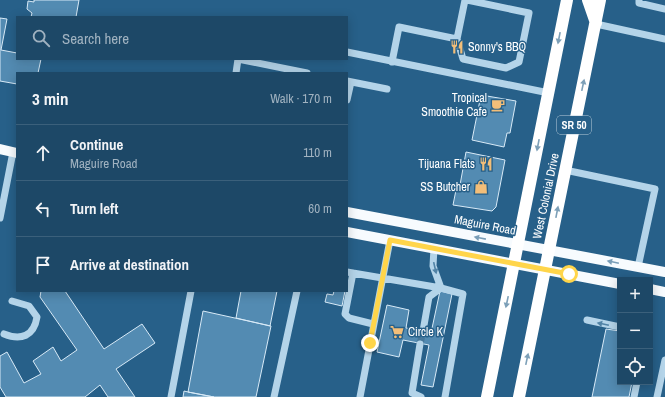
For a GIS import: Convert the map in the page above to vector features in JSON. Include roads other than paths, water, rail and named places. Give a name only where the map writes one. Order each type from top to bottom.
[{"type":"highway","name":"West Colonial Drive","points":[[487,397],[567,0]]},
{"type":"highway","points":[[588,0],[596,24]]},
{"type":"highway","name":"West Colonial Drive","points":[[519,397],[600,0]]},
{"type":"main road","points":[[0,149],[15,152]]},
{"type":"main road","name":"Maguire Road","points":[[348,212],[665,272]]},
{"type":"main road","points":[[348,232],[617,283]]},
{"type":"main road","points":[[653,290],[665,292]]},
{"type":"lane","points":[[466,0],[529,13],[519,62],[506,68],[463,59],[457,39],[466,0]]},
{"type":"lane","points":[[639,0],[639,3],[665,9]]},
{"type":"lane","points":[[596,24],[665,40]]},
{"type":"lane","points":[[392,62],[399,27],[457,39]]},
{"type":"lane","points":[[348,52],[548,93]]},
{"type":"lane","points":[[236,72],[238,60]]},
{"type":"lane","points":[[242,60],[279,70],[295,72]]},
{"type":"lane","points":[[349,81],[387,89]]},
{"type":"lane","points":[[0,218],[15,152]]},
{"type":"lane","points":[[565,170],[655,189],[638,267]]},
{"type":"lane","points":[[360,397],[381,279],[390,240]]},
{"type":"lane","points":[[434,248],[433,266],[441,288]]},
{"type":"lane","points":[[348,289],[350,273],[441,288],[463,294],[445,397]]},
{"type":"lane","points":[[423,331],[429,297],[441,288]]},
{"type":"lane","points":[[170,397],[191,292]]},
{"type":"lane","points":[[274,397],[297,292]]},
{"type":"lane","points":[[348,292],[345,314],[349,318],[373,324]]},
{"type":"lane","points":[[4,334],[17,337],[29,334],[36,328],[37,317],[29,306],[12,301]]},
{"type":"lane","points":[[587,320],[617,326]]},
{"type":"lane","points":[[420,344],[412,393],[421,397]]},
{"type":"lane","points":[[657,397],[665,360]]},
{"type":"lane","points":[[634,397],[636,385]]},
{"type":"tunnel","points":[[420,344],[423,331]]},
{"type":"place","name":"Sonny's BBQ","points":[[457,47]]},
{"type":"place","name":"Tropical Smoothie Cafe","points":[[498,105]]},
{"type":"place","name":"Tijuana Flats","points":[[486,164]]},
{"type":"place","name":"SS Butcher","points":[[481,187]]},
{"type":"place","name":"Circle K","points":[[397,332]]}]
